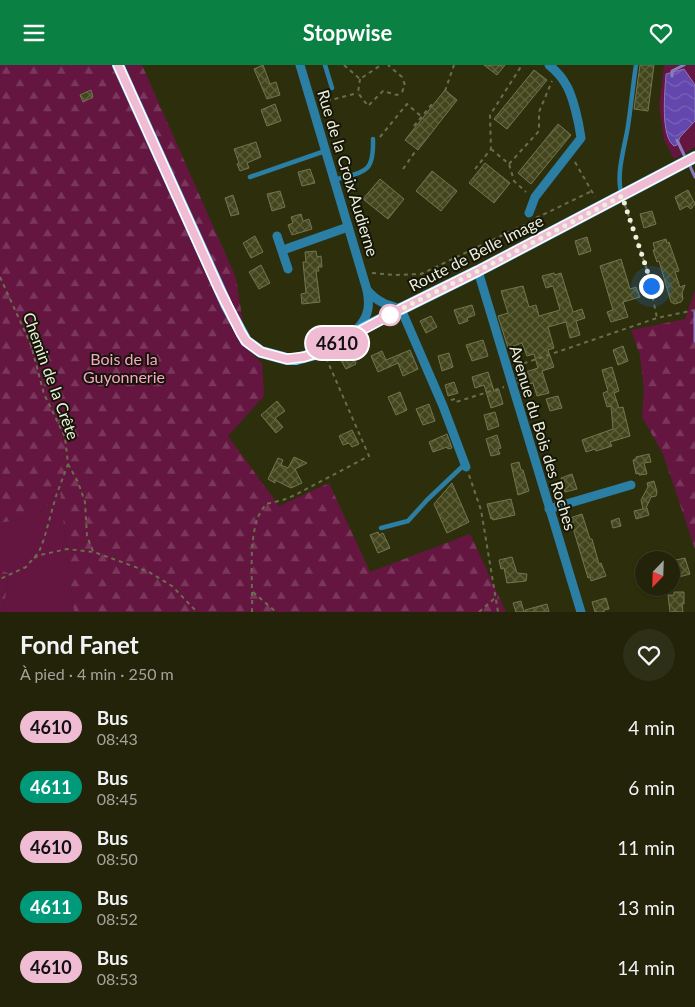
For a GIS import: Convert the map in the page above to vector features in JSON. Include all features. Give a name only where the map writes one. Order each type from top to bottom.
[{"type":"main road","name":"Route de Belle Image","points":[[118,65],[227,306],[246,341],[261,352],[287,359],[304,357],[323,351],[690,160]]},
{"type":"street","name":"Rue de la Croix Audierne","points":[[300,65],[367,290],[369,305],[365,321],[353,334]]},
{"type":"street","points":[[529,213],[535,197],[581,138],[566,83],[552,68]]},
{"type":"street","points":[[283,250],[348,227]]},
{"type":"street","points":[[277,236],[288,269]]},
{"type":"street","name":"Avenue du Bois des Roches","points":[[478,271],[506,369],[581,612]]},
{"type":"street","points":[[367,290],[374,299],[401,309],[443,406],[465,465]]},
{"type":"street","points":[[549,509],[631,485]]},
{"type":"lane","points":[[325,65],[332,88]]},
{"type":"lane","points":[[622,196],[619,185],[622,149],[628,128],[636,65]]},
{"type":"lane","points":[[334,180],[366,170],[372,163],[374,139]]},
{"type":"lane","points":[[250,177],[326,150]]},
{"type":"lane","points":[[381,528],[408,521],[427,500],[465,465]]},
{"type":"path","points":[[344,65],[360,79]]},
{"type":"path","points":[[381,65],[360,79],[358,93],[368,107],[383,91],[397,95],[402,92],[405,85],[402,77],[388,65]]},
{"type":"path","points":[[445,91],[454,65]]},
{"type":"path","points":[[475,169],[491,149],[490,115],[522,65]]},
{"type":"path","points":[[509,164],[539,131],[539,112],[552,68]]},
{"type":"path","points":[[324,102],[358,93]]},
{"type":"path","points":[[414,127],[434,103]]},
{"type":"path","points":[[374,145],[407,104],[422,117]]},
{"type":"path","points":[[403,169],[417,149]]},
{"type":"path","points":[[491,149],[509,164],[514,181],[535,197]]},
{"type":"path","points":[[570,153],[600,208]]},
{"type":"path","points":[[362,272],[395,275],[421,274],[592,191]]},
{"type":"path","points":[[622,196],[647,270],[658,318]]},
{"type":"path","name":"Chemin de la Crête","points":[[0,277],[31,345],[44,394],[65,437],[68,464],[39,552],[26,567],[0,579]]},
{"type":"path","points":[[506,369],[658,318],[695,310]]},
{"type":"path","points":[[252,612],[253,593],[250,579],[255,535],[258,517],[266,503],[295,495],[369,456],[323,351]]},
{"type":"path","points":[[443,406],[450,404],[449,401],[455,399],[456,402],[511,385]]},
{"type":"path","points":[[68,464],[78,482],[85,502],[87,536],[94,552]]},
{"type":"path","points":[[465,465],[481,510],[498,612]]},
{"type":"path","points":[[33,558],[67,549],[94,552],[149,572],[172,586],[196,612]]},
{"type":"path","points":[[253,593],[276,612]]},
{"type":"path","points":[[479,612],[496,597]]},
{"type":"green space","name":"Bois de la Guyonnerie","points":[[0,65],[142,65],[236,278],[247,349],[262,363],[264,396],[228,436],[279,506],[329,483],[370,572],[470,534],[506,612],[74,612],[60,492],[36,516],[0,523]]},
{"type":"green space","points":[[664,65],[695,65],[695,147],[674,159],[664,140],[659,106]]},
{"type":"green space","points":[[695,290],[695,317],[685,319]]},
{"type":"green space","points":[[695,317],[695,549],[663,454],[642,417],[644,389],[640,355],[631,330]]},
{"type":"green space","points":[[60,492],[74,612],[2,612],[4,609],[8,574],[0,570],[0,523],[36,516]]},
{"type":"green space","points":[[0,570],[8,573],[4,609],[2,612],[0,612]]},
{"type":"water","points":[[684,69],[695,85],[695,121],[680,137],[677,145],[674,146],[670,141],[665,123],[666,74]]},
{"type":"building","points":[[263,65],[270,84],[276,82],[280,95],[267,99],[254,69]]},
{"type":"building","points":[[484,65],[505,65],[497,75]]},
{"type":"building","points":[[640,65],[654,65],[648,111],[634,109]]},
{"type":"building","points":[[534,70],[547,80],[507,129],[494,119]]},
{"type":"building","points":[[91,90],[93,97],[83,102],[80,95]]},
{"type":"building","points":[[445,90],[457,100],[418,150],[405,140]]},
{"type":"building","points":[[275,104],[281,121],[267,126],[261,110]]},
{"type":"building","points":[[558,124],[571,135],[531,184],[518,173]]},
{"type":"building","points":[[256,142],[261,157],[247,163],[249,168],[240,171],[234,149]]},
{"type":"building","points":[[485,163],[510,183],[494,203],[469,183]]},
{"type":"building","points":[[310,169],[315,183],[302,186],[298,172]]},
{"type":"building","points":[[432,171],[457,191],[441,211],[416,191]]},
{"type":"building","points":[[380,179],[404,199],[388,219],[363,199]]},
{"type":"building","points":[[688,190],[695,204],[691,209],[687,206],[680,210],[675,197]]},
{"type":"building","points":[[280,191],[285,207],[272,211],[267,194]]},
{"type":"building","points":[[233,195],[239,214],[231,216],[225,198]]},
{"type":"building","points":[[652,211],[656,224],[644,228],[640,214]]},
{"type":"building","points":[[301,214],[303,221],[309,219],[312,229],[292,235],[288,225],[293,223],[291,217]]},
{"type":"building","points":[[255,236],[263,252],[251,258],[243,243]]},
{"type":"building","points":[[587,237],[591,251],[579,255],[575,241]]},
{"type":"building","points":[[666,239],[667,243],[669,242],[679,271],[675,272],[680,287],[685,285],[682,293],[683,299],[675,304],[671,302],[659,261],[657,262],[653,250],[655,250],[653,243]]},
{"type":"building","points":[[316,251],[317,257],[321,256],[322,267],[318,267],[319,271],[316,271],[320,302],[302,304],[301,294],[306,293],[303,262],[306,262],[305,252]]},
{"type":"building","points":[[621,259],[630,289],[636,287],[640,297],[623,302],[628,317],[611,322],[607,312],[613,310],[600,266]]},
{"type":"building","points":[[261,265],[270,283],[259,289],[249,272]]},
{"type":"building","points":[[554,273],[555,275],[561,273],[573,312],[582,309],[585,318],[576,321],[580,335],[570,338],[566,322],[548,327],[554,348],[548,350],[554,367],[542,371],[549,393],[537,396],[533,383],[519,386],[516,375],[538,368],[534,354],[527,356],[522,343],[508,348],[498,316],[508,313],[501,291],[523,286],[529,307],[536,305],[539,316],[560,310],[553,286],[546,288],[542,276]]},
{"type":"building","points":[[472,305],[475,315],[467,318],[468,321],[459,324],[454,310]]},
{"type":"building","points":[[431,316],[437,327],[426,333],[420,321]]},
{"type":"building","points":[[483,340],[488,356],[472,361],[466,345]]},
{"type":"building","points":[[623,346],[628,361],[618,365],[613,350]]},
{"type":"building","points":[[410,350],[418,369],[403,376],[398,363],[378,372],[371,356],[382,351],[386,360]]},
{"type":"building","points":[[351,352],[356,364],[346,369],[339,357]]},
{"type":"building","points":[[449,353],[453,367],[442,371],[438,356]]},
{"type":"building","points":[[612,367],[619,391],[614,393],[619,408],[623,407],[630,436],[610,442],[612,446],[586,452],[582,440],[613,429],[611,406],[607,407],[603,393],[608,391],[602,370]]},
{"type":"building","points":[[488,372],[494,391],[499,390],[503,404],[491,408],[484,385],[475,388],[472,377]]},
{"type":"building","points":[[454,382],[458,393],[448,396],[445,385]]},
{"type":"building","points":[[400,392],[407,410],[396,415],[388,397]]},
{"type":"building","points":[[558,396],[562,408],[550,411],[546,399]]},
{"type":"building","points":[[277,401],[285,411],[275,418],[283,427],[276,433],[261,415]]},
{"type":"building","points":[[429,404],[435,421],[423,425],[416,409]]},
{"type":"building","points":[[495,412],[499,426],[488,430],[484,415]]},
{"type":"building","points":[[352,430],[359,444],[352,447],[349,443],[343,445],[339,436]]},
{"type":"building","points":[[447,434],[452,448],[448,449],[447,447],[433,452],[429,442]]},
{"type":"building","points":[[497,435],[501,448],[498,449],[500,454],[491,456],[486,439]]},
{"type":"building","points":[[649,454],[651,462],[644,463],[647,474],[636,474],[633,460],[636,457]]},
{"type":"building","points":[[294,457],[307,463],[295,469],[302,483],[291,488],[275,480],[275,483],[268,479],[278,458],[283,460],[281,465],[288,468]]},
{"type":"building","points":[[519,462],[529,491],[518,495],[511,464]]},
{"type":"building","points":[[572,474],[577,489],[565,492],[561,478]]},
{"type":"building","points":[[654,481],[657,492],[656,496],[651,497],[646,508],[649,515],[636,519],[634,511],[643,509],[641,500],[648,487],[647,483]]},
{"type":"building","points":[[452,483],[469,522],[447,533],[434,504]]},
{"type":"building","points":[[511,499],[515,515],[491,519],[487,504]]},
{"type":"building","points":[[582,514],[599,564],[601,563],[606,576],[591,581],[590,577],[588,578],[570,518]]},
{"type":"building","points":[[619,518],[621,526],[613,528],[611,521]]},
{"type":"building","points":[[378,532],[379,535],[383,533],[390,548],[378,553],[370,535]]},
{"type":"building","points":[[512,557],[517,573],[527,574],[526,581],[507,583],[504,568],[501,569],[499,560]]},
{"type":"building","points":[[685,558],[690,574],[680,577],[680,559]]},
{"type":"building","points":[[680,592],[684,592],[683,612],[670,612],[668,596],[680,596]]},
{"type":"building","points":[[606,598],[609,609],[604,610],[604,612],[595,612],[592,602]]},
{"type":"building","points":[[521,601],[524,612],[516,612],[513,603]]},
{"type":"building","points":[[547,604],[549,612],[525,612],[525,610]]},
{"type":"waterway","points":[[672,76],[672,71],[684,65]]},
{"type":"waterway","points":[[677,140],[686,159]]},
{"type":"waterway","points":[[689,164],[695,177]]},
{"type":"waterway","points":[[695,311],[695,341]]},
{"type":"bus line","name":"4610","points":[[118,65],[219,289],[241,333],[246,341],[261,352],[287,359],[296,359],[323,351],[695,157]]},
{"type":"route","points":[[390,315],[385,317],[622,196],[651,286]]}]
